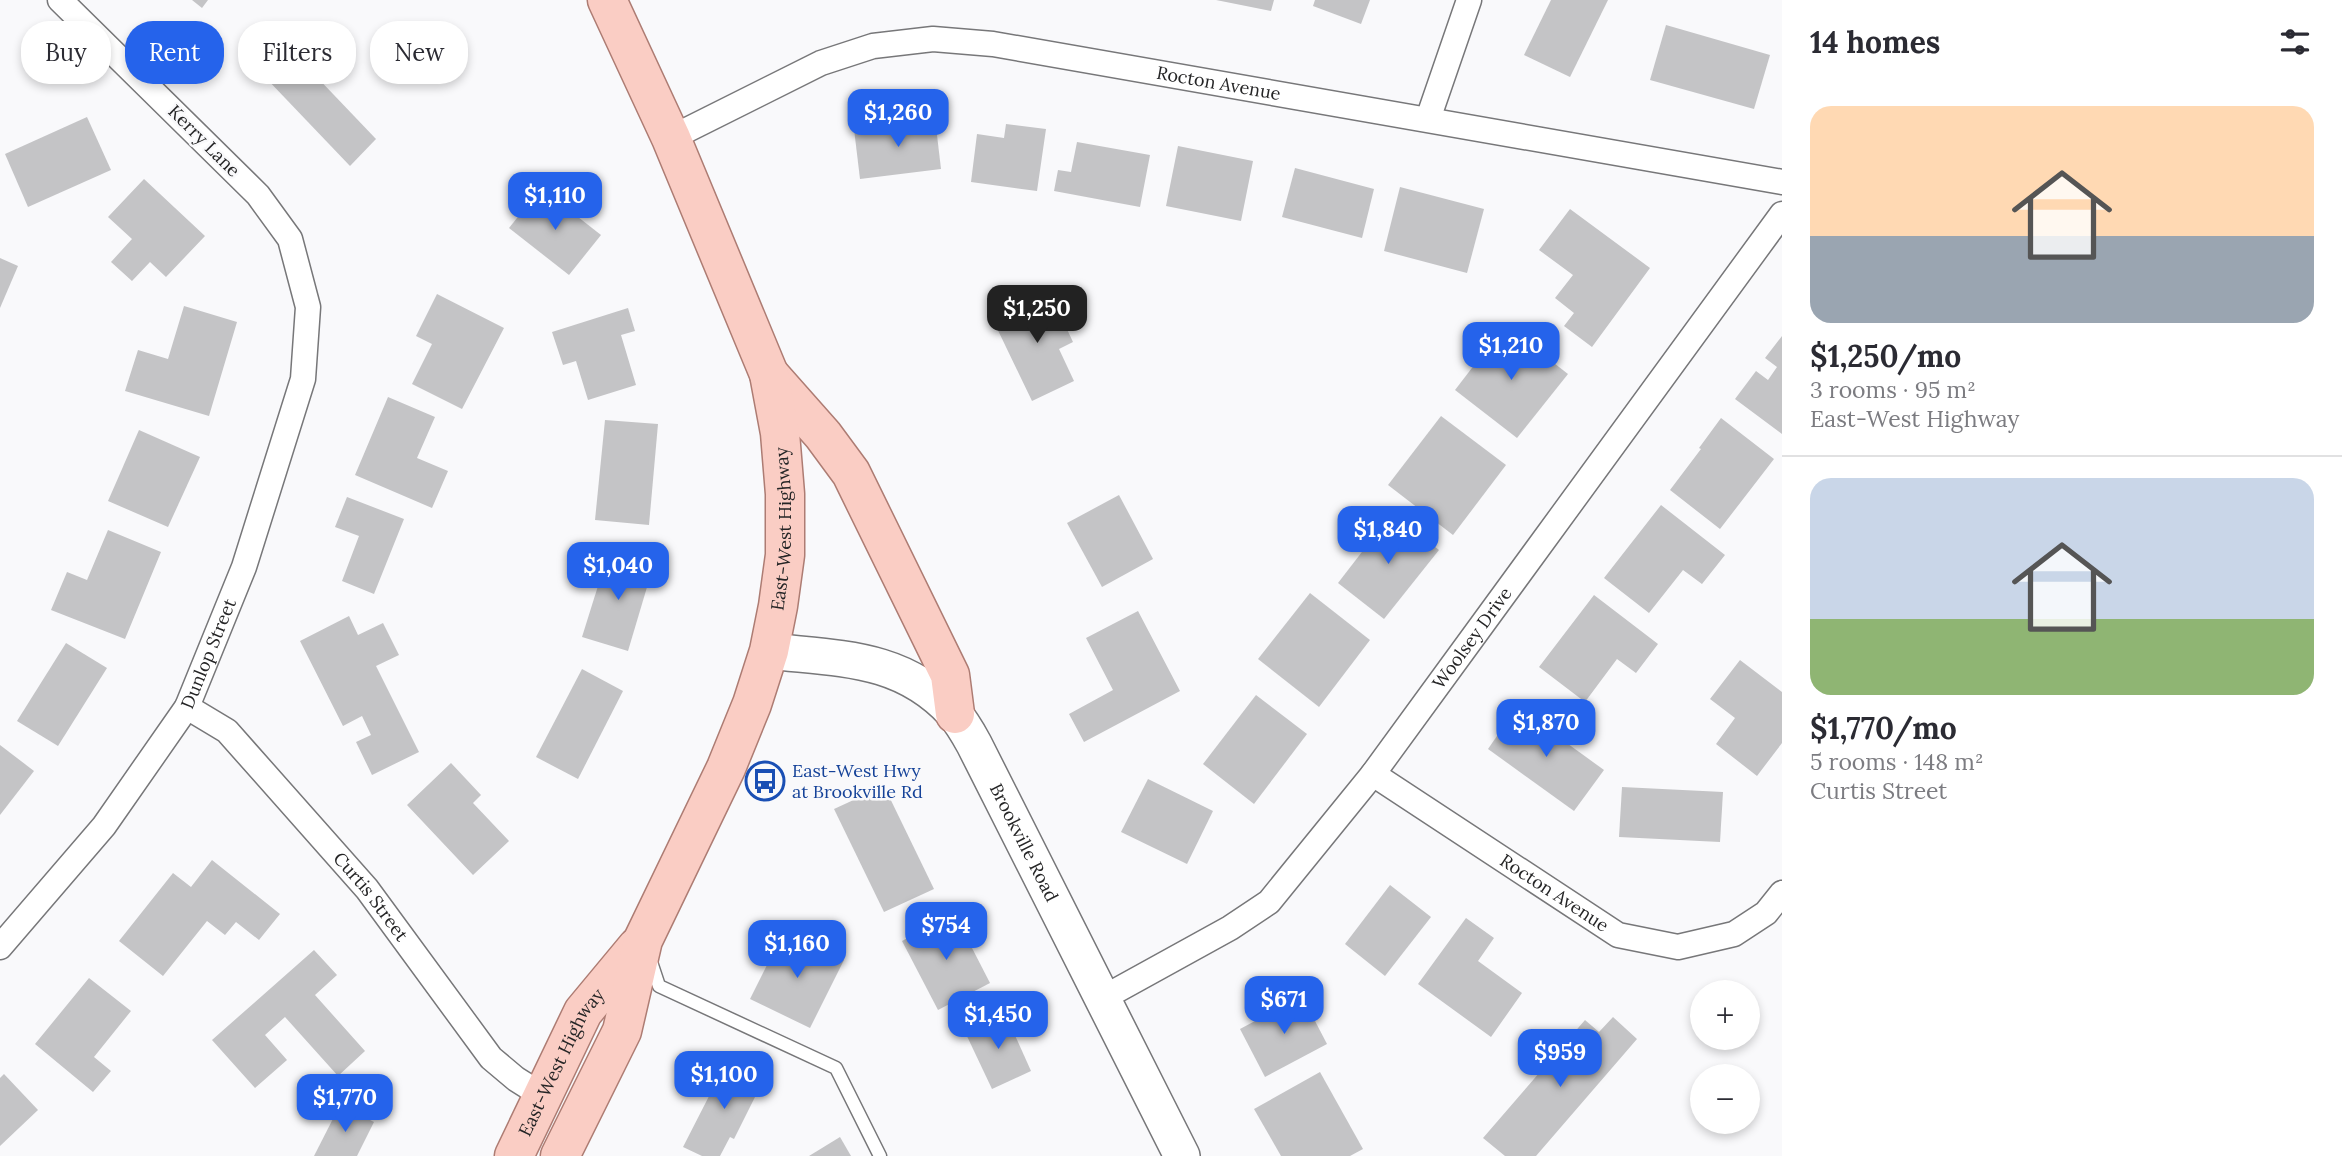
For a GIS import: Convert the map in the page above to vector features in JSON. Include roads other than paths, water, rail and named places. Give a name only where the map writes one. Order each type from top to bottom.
[{"type":"main road","name":"East-West Highway","points":[[560,1156],[622,1031],[643,940],[726,768],[752,704],[769,651],[778,606],[785,543],[785,494],[779,433],[769,374],[671,138],[607,0]]},
{"type":"main road","points":[[769,374],[823,435],[851,473],[950,675],[954,714]]},
{"type":"main road","name":"Brookville Road","points":[[769,651],[868,663],[898,671],[928,689],[954,714],[974,744],[1182,1156]]},
{"type":"main road","name":"East-West Highway","points":[[514,1156],[583,1012],[643,940]]},
{"type":"street","name":"Kerry Lane","points":[[61,0],[258,195],[290,239],[308,307]]},
{"type":"street","points":[[1428,119],[1469,0]]},
{"type":"street","name":"Rocton Avenue","points":[[671,138],[821,63],[873,46],[933,39],[993,44],[1782,182]]},
{"type":"street","name":"Woolsey Drive","points":[[1103,998],[1230,928],[1269,902],[1373,774],[1782,215]]},
{"type":"street","name":"Dunlop Street","points":[[0,947],[104,826],[187,707],[244,567],[303,379],[308,307]]},
{"type":"street","name":"Curtis Street","points":[[187,707],[228,731],[366,889],[491,1058],[516,1079],[543,1096]]},
{"type":"street","name":"Rocton Avenue","points":[[1373,774],[1618,935],[1678,947],[1734,934],[1766,913],[1782,893]]},
{"type":"lane","points":[[643,940],[659,986],[836,1068],[880,1156]]},
{"type":"place","name":"East-West Hwy at Brookville Rd","points":[[765,781]]}]
